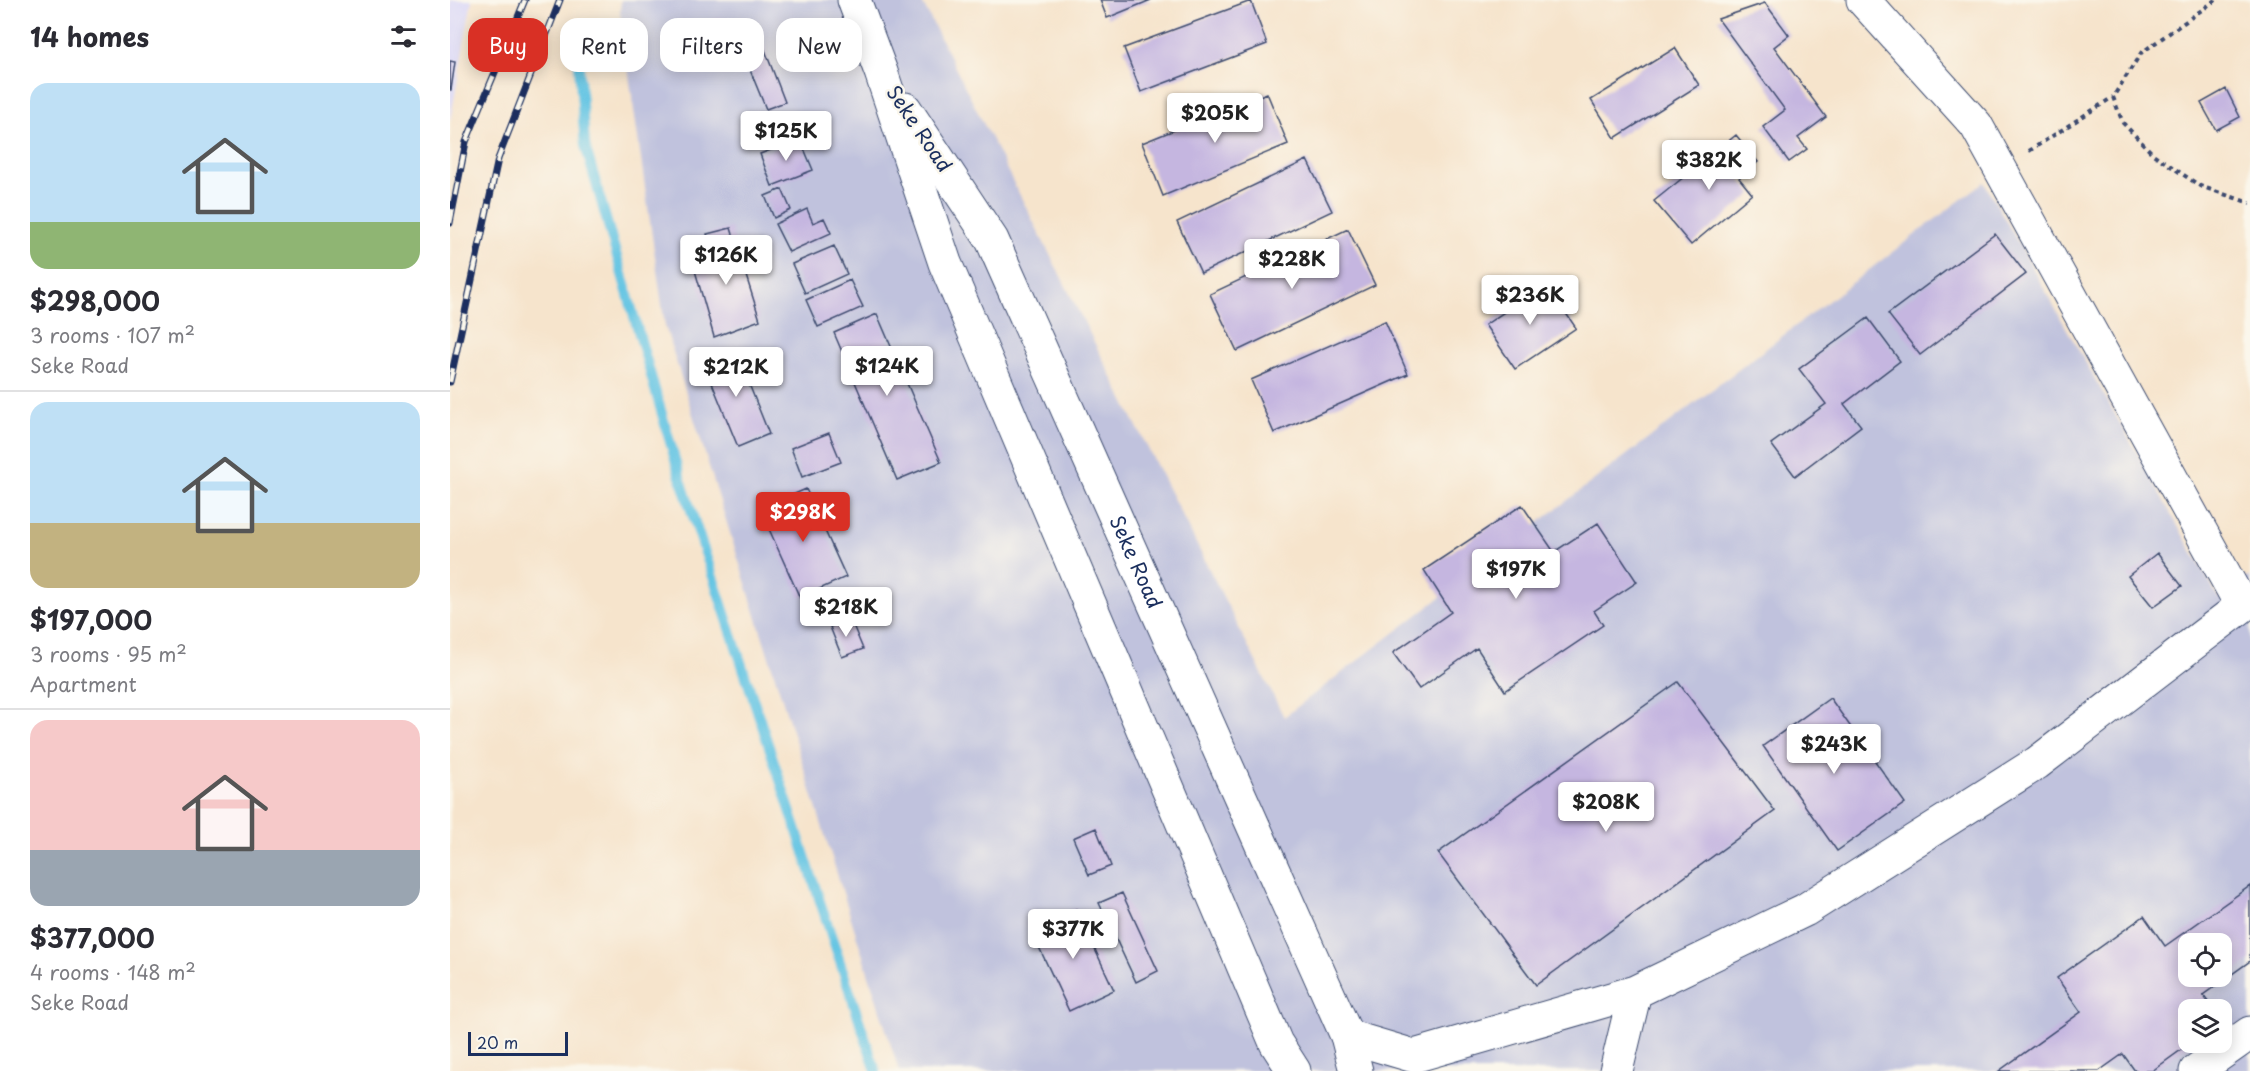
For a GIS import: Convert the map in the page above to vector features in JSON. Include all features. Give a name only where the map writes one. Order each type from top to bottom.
[{"type":"main road","name":"Seke Road","points":[[854,0],[881,72],[945,263],[1276,1043],[1294,1071]]},
{"type":"main road","points":[[1347,1036],[1414,1056],[1635,992],[1805,910],[2027,770],[2246,603],[1976,126],[1863,0]]},
{"type":"main road","name":"Seke Road","points":[[881,72],[992,240],[1347,1036],[1356,1071]]},
{"type":"main road","points":[[1616,1071],[1635,992]]},
{"type":"main road","points":[[2196,1071],[2250,1033]]},
{"type":"path","points":[[2000,168],[2113,97],[2141,53],[2216,0]]},
{"type":"path","points":[[2113,97],[2123,123],[2153,154],[2200,186],[2250,203]]},
{"type":"shaded area","points":[[450,0],[472,0],[468,18],[450,122]]},
{"type":"shaded area","points":[[621,0],[921,0],[1284,717],[1984,182],[2219,599],[2250,576],[2250,1071],[899,1071],[665,326],[628,72],[648,72],[648,18],[621,18]]},
{"type":"building","points":[[1100,0],[1151,0],[1107,18]]},
{"type":"building","points":[[1251,1],[1267,44],[1141,92],[1124,48]]},
{"type":"building","points":[[1765,3],[1789,35],[1774,47],[1826,117],[1798,138],[1807,149],[1789,162],[1763,127],[1785,110],[1718,19]]},
{"type":"building","points":[[764,48],[785,102],[766,109],[751,72],[764,72]]},
{"type":"building","points":[[1675,48],[1699,85],[1615,138],[1591,100]]},
{"type":"building","points":[[450,61],[455,62],[451,90],[450,90]]},
{"type":"building","points":[[2226,89],[2240,117],[2216,130],[2201,103]]},
{"type":"building","points":[[1267,93],[1288,144],[1163,196],[1142,143]]},
{"type":"building","points":[[1736,135],[1758,162],[1739,178],[1752,194],[1691,245],[1654,201]]},
{"type":"building","points":[[800,139],[813,170],[772,186],[760,154]]},
{"type":"building","points":[[1307,160],[1332,211],[1201,273],[1177,222]]},
{"type":"building","points":[[782,189],[791,210],[774,218],[765,196]]},
{"type":"building","points":[[807,209],[813,223],[824,218],[831,233],[789,252],[775,224]]},
{"type":"building","points":[[731,228],[760,320],[714,337],[694,267],[715,259],[707,234]]},
{"type":"building","points":[[1348,229],[1375,285],[1237,351],[1210,294]]},
{"type":"building","points":[[1995,234],[2026,274],[1920,355],[1888,314]]},
{"type":"building","points":[[834,246],[847,274],[805,293],[792,264]]},
{"type":"building","points":[[850,280],[863,307],[818,327],[806,300]]},
{"type":"building","points":[[1546,284],[1576,328],[1515,369],[1485,325]]},
{"type":"building","points":[[877,314],[941,462],[897,480],[834,333]]},
{"type":"building","points":[[1868,318],[1900,361],[1844,404],[1861,426],[1795,476],[1771,444],[1826,404],[1799,369]]},
{"type":"building","points":[[1385,321],[1408,374],[1274,433],[1251,380]]},
{"type":"building","points":[[735,349],[769,434],[738,447],[703,361]]},
{"type":"building","points":[[829,433],[841,462],[802,477],[791,448]]},
{"type":"building","points":[[806,489],[846,577],[800,598],[760,509]]},
{"type":"building","points":[[1522,505],[1554,552],[1598,523],[1637,582],[1594,611],[1603,625],[1505,691],[1477,648],[1419,689],[1393,653],[1451,612],[1424,570]]},
{"type":"building","points":[[2157,553],[2182,586],[2153,607],[2128,576]]},
{"type":"building","points":[[850,618],[863,649],[842,657],[830,627]]},
{"type":"building","points":[[1678,682],[1775,811],[1536,985],[1438,853]]},
{"type":"building","points":[[1830,698],[1905,803],[1837,851],[1763,746]]},
{"type":"building","points":[[1096,828],[1111,866],[1089,875],[1073,838]]},
{"type":"building","points":[[2250,886],[2250,961],[2232,974],[2232,933],[2183,933]]},
{"type":"building","points":[[1122,893],[1158,971],[1136,982],[1099,903]]},
{"type":"building","points":[[1076,909],[1114,990],[1069,1011],[1031,930]]},
{"type":"building","points":[[2144,916],[2165,946],[2178,937],[2178,987],[2214,987],[2203,995],[2206,999],[2178,999],[2178,1052],[2152,1071],[2135,1071],[2123,1054],[2099,1071],[1999,1071],[2081,1012],[2057,978]]},
{"type":"waterway","points":[[580,72],[585,145],[680,477],[876,1071]]},
{"type":"railway","points":[[450,223],[466,142],[525,0]]},
{"type":"railway","points":[[450,382],[498,159],[560,0]]}]
